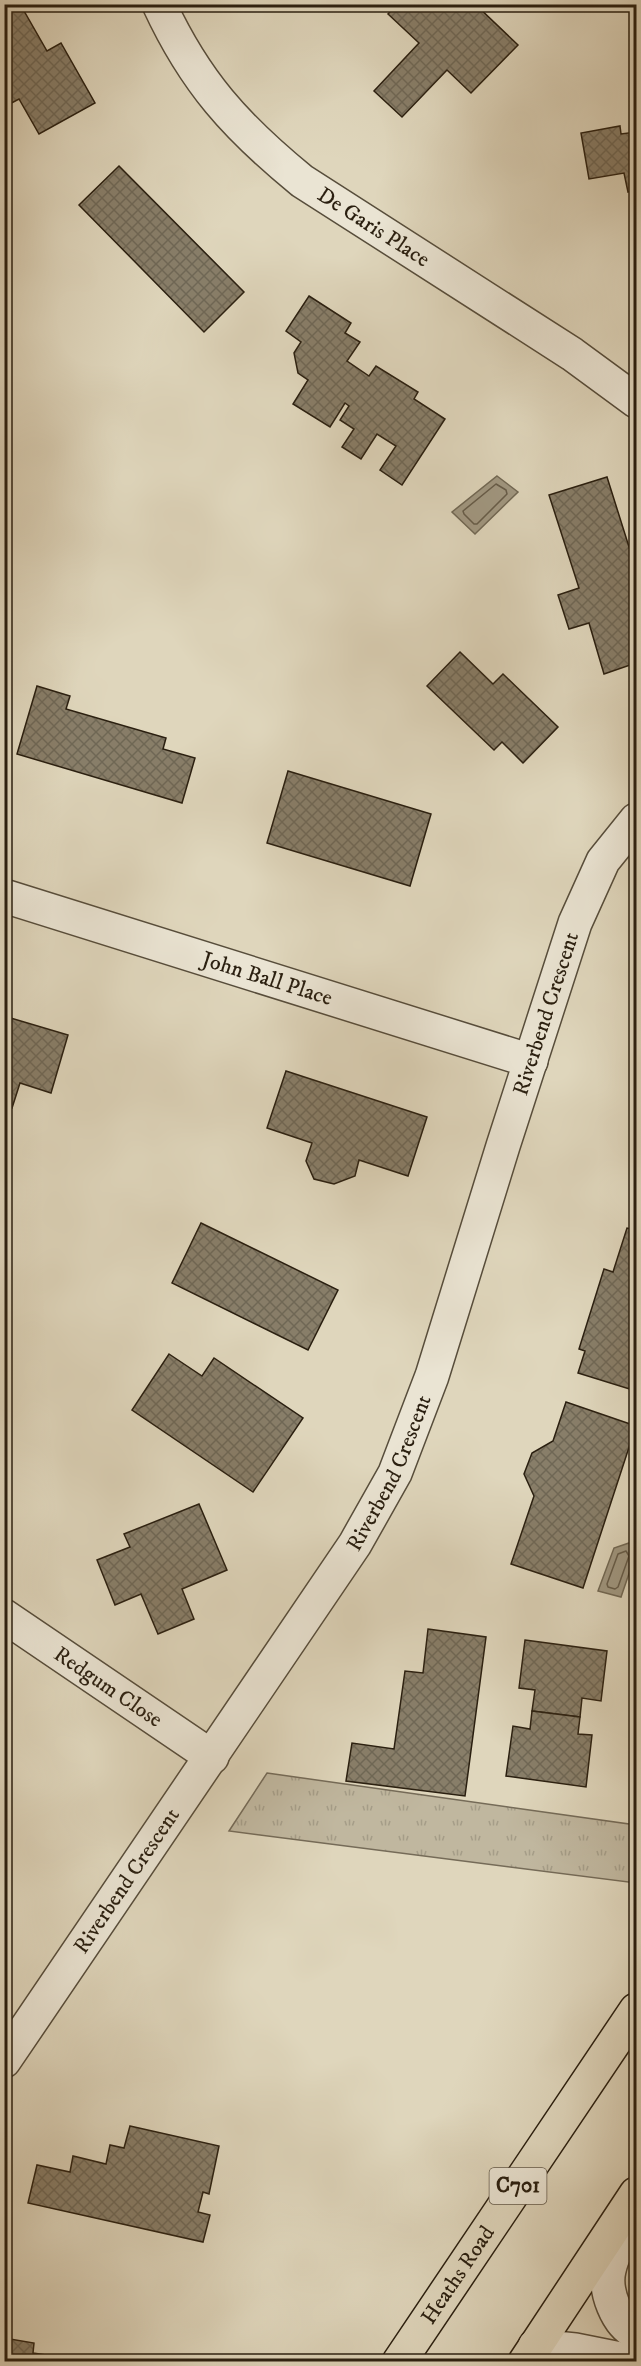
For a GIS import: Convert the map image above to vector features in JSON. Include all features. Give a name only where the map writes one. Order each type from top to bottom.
[{"type":"main road","name":"Heaths Road","points":[[399,2361],[636,2010]]},
{"type":"main road","points":[[530,2354],[636,2194]]},
{"type":"street","name":"De Garis Place","points":[[159,4],[186,59],[208,90],[263,149],[302,181],[572,354],[636,401]]},
{"type":"street","name":"Riverbend Crescent","points":[[4,2061],[356,1544],[395,1473],[432,1376],[503,1146],[583,903],[603,861],[636,820]]},
{"type":"street","name":"John Ball Place","points":[[4,896],[531,1061]]},
{"type":"street","name":"Redgum Close","points":[[4,1616],[212,1757]]},
{"type":"street","points":[[636,2218],[620,2243],[608,2272],[611,2296],[616,2309],[636,2333]]},
{"type":"street","points":[[530,2354],[575,2350],[635,2361]]},
{"type":"green space","points":[[267,1773],[636,1825],[636,1883],[229,1831]]},
{"type":"water","points":[[497,476],[518,492],[475,534],[452,512]]},
{"type":"water","points":[[629,1543],[636,1553],[621,1597],[598,1591],[614,1548]]},
{"type":"building","points":[[4,4],[20,4],[47,51],[61,43],[95,103],[39,134],[19,99],[4,107]]},
{"type":"building","points":[[397,4],[475,4],[518,45],[471,93],[447,70],[402,117],[374,91],[419,43],[388,14]]},
{"type":"building","points":[[620,126],[621,134],[636,132],[636,190],[628,192],[624,173],[589,179],[581,133]]},
{"type":"building","points":[[119,166],[244,292],[204,332],[79,205]]},
{"type":"building","points":[[309,296],[351,323],[345,333],[360,342],[347,361],[369,376],[376,366],[418,392],[414,399],[445,419],[402,485],[380,470],[396,446],[377,434],[361,459],[342,447],[354,429],[340,420],[349,406],[345,403],[330,427],[293,404],[308,380],[298,373],[294,353],[301,342],[286,331]]},
{"type":"building","points":[[607,477],[636,569],[636,663],[604,674],[589,623],[569,629],[558,595],[579,588],[549,495]]},
{"type":"building","points":[[460,652],[493,684],[503,674],[558,727],[523,763],[502,742],[494,750],[427,686]]},
{"type":"building","points":[[37,686],[70,696],[66,709],[166,738],[163,749],[195,758],[182,803],[17,754]]},
{"type":"building","points":[[288,771],[431,814],[410,886],[267,843]]},
{"type":"building","points":[[4,1016],[68,1035],[51,1093],[20,1083],[12,1108],[4,1106]]},
{"type":"building","points":[[286,1071],[427,1117],[408,1176],[359,1160],[355,1176],[334,1184],[314,1179],[306,1161],[312,1143],[267,1128]]},
{"type":"building","points":[[636,1216],[636,1391],[578,1373],[585,1351],[579,1349],[604,1269],[613,1272],[627,1228],[632,1229]]},
{"type":"building","points":[[201,1223],[338,1290],[308,1350],[172,1283]]},
{"type":"building","points":[[169,1354],[202,1376],[214,1358],[303,1418],[253,1492],[132,1410]]},
{"type":"building","points":[[566,1402],[636,1426],[583,1588],[511,1564],[534,1496],[524,1474],[532,1453],[553,1441]]},
{"type":"building","points":[[199,1504],[227,1570],[182,1589],[194,1619],[158,1634],[141,1594],[115,1605],[97,1560],[130,1547],[124,1534]]},
{"type":"building","points":[[428,1629],[486,1637],[465,1796],[346,1781],[352,1743],[394,1749],[405,1671],[423,1673]]},
{"type":"building","points":[[525,1640],[607,1651],[601,1701],[582,1698],[580,1717],[532,1711],[535,1690],[519,1688]]},
{"type":"building","points":[[532,1711],[580,1717],[578,1734],[592,1735],[586,1787],[506,1776],[513,1726],[530,1729]]},
{"type":"building","points":[[636,1784],[636,1798],[630,1793]]},
{"type":"building","points":[[130,2126],[219,2146],[209,2194],[203,2192],[198,2212],[210,2215],[203,2242],[28,2203],[37,2165],[70,2172],[73,2156],[106,2164],[110,2145],[124,2148]]},
{"type":"building","points":[[4,2338],[34,2343],[33,2353],[92,2362],[4,2362]]}]
